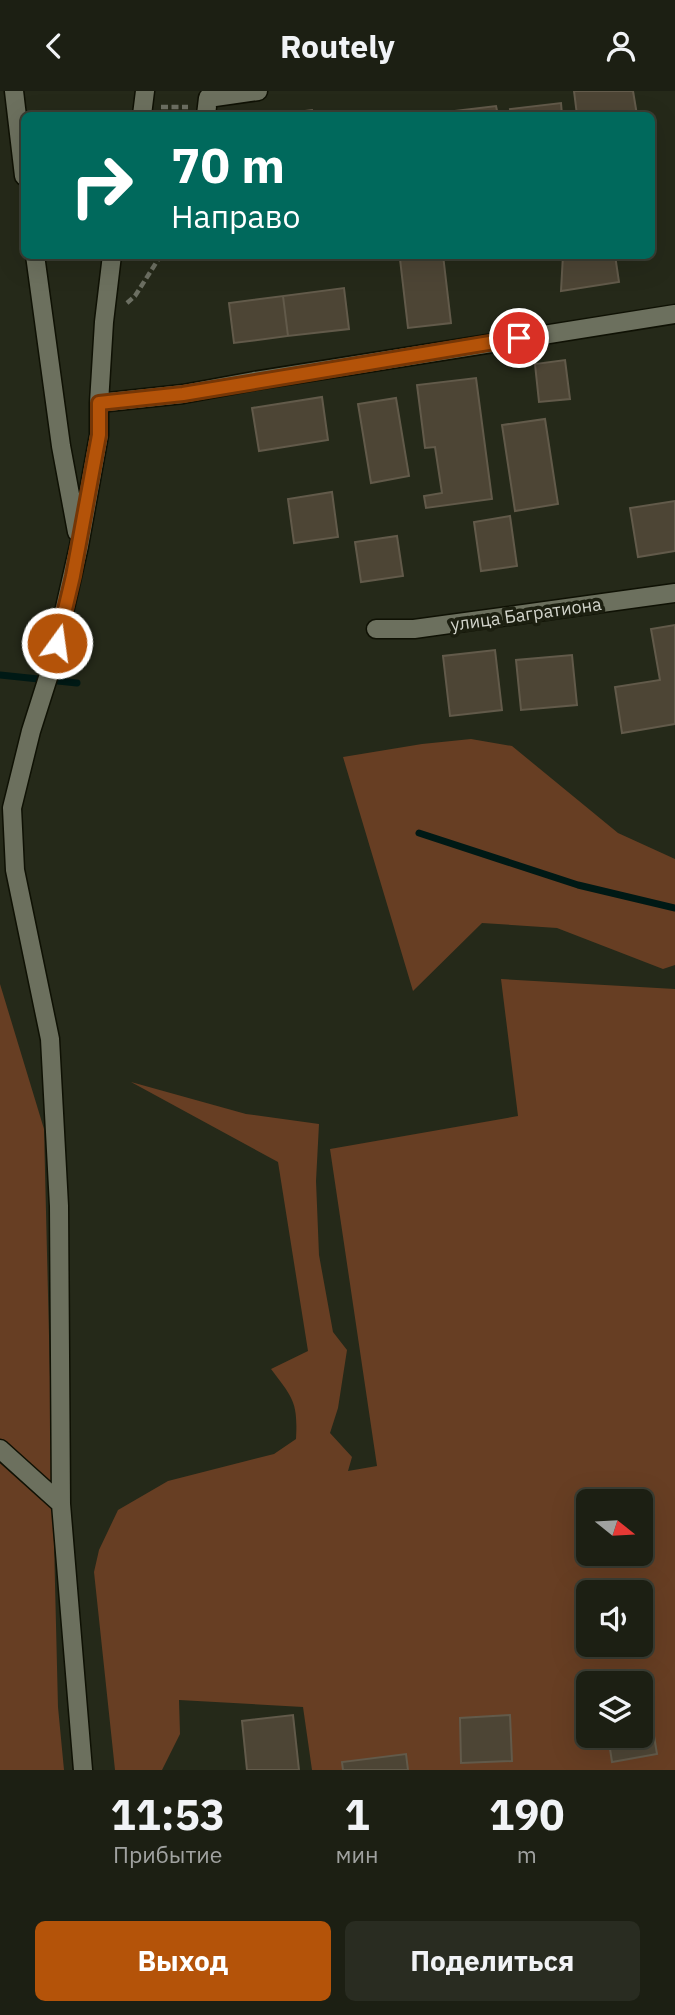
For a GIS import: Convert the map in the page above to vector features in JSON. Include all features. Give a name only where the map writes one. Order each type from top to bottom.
[{"type":"street","points":[[14,91],[21,150]]},
{"type":"street","points":[[207,107],[258,91]]},
{"type":"street","points":[[36,259],[61,446],[79,546]]},
{"type":"street","points":[[83,1770],[61,1504],[59,1206],[50,1039],[15,870],[12,808],[52,665],[79,546],[99,435],[104,322],[112,259]]},
{"type":"street","points":[[99,403],[183,394],[675,314]]},
{"type":"street","name":"улица Багратиона","points":[[376,629],[414,629],[675,593]]},
{"type":"street","points":[[0,1449],[61,1504]]},
{"type":"path","points":[[144,104],[207,107]]},
{"type":"path","points":[[104,322],[135,296],[158,259]]},
{"type":"shaded area","points":[[471,739],[512,746],[618,833],[675,859],[675,965],[663,969],[557,928],[482,923],[413,991],[343,757]]},
{"type":"shaded area","points":[[501,979],[675,989],[675,1770],[312,1770],[303,1707],[179,1700],[180,1734],[162,1770],[115,1770],[94,1572],[99,1550],[118,1510],[168,1481],[274,1454],[296,1439],[295,1408],[271,1369],[308,1351],[278,1162],[131,1082],[246,1114],[319,1124],[316,1181],[319,1255],[333,1332],[347,1350],[338,1408],[330,1433],[352,1457],[348,1471],[377,1466],[330,1149],[518,1116]]},
{"type":"shaded area","points":[[0,984],[44,1129],[58,1707],[64,1770],[0,1770]]},
{"type":"building","points":[[574,91],[633,91],[636,112],[577,112]]},
{"type":"building","points":[[561,103],[562,112],[510,112],[510,109]]},
{"type":"building","points":[[496,106],[497,112],[447,112]]},
{"type":"building","points":[[400,259],[443,259],[451,323],[408,328]]},
{"type":"building","points":[[563,259],[616,259],[619,282],[561,291]]},
{"type":"building","points":[[344,288],[349,329],[288,336],[283,296]]},
{"type":"building","points":[[283,296],[288,336],[234,343],[229,303]]},
{"type":"building","points":[[565,360],[570,399],[539,402],[535,364]]},
{"type":"building","points":[[476,378],[492,499],[426,508],[424,496],[442,493],[435,447],[425,448],[417,385]]},
{"type":"building","points":[[322,397],[328,440],[259,451],[252,408]]},
{"type":"building","points":[[396,398],[409,476],[371,483],[358,404]]},
{"type":"building","points":[[545,419],[558,504],[515,511],[502,425]]},
{"type":"building","points":[[332,492],[338,537],[294,543],[288,499]]},
{"type":"building","points":[[675,501],[675,551],[638,557],[630,508]]},
{"type":"building","points":[[510,516],[517,566],[481,571],[474,522]]},
{"type":"building","points":[[397,536],[403,576],[361,582],[355,542]]},
{"type":"building","points":[[675,625],[675,724],[622,733],[615,687],[660,680],[651,629]]},
{"type":"building","points":[[495,650],[502,710],[450,716],[443,656]]},
{"type":"building","points":[[572,655],[577,705],[521,710],[516,660]]},
{"type":"building","points":[[293,1715],[299,1770],[247,1770],[242,1721]]},
{"type":"building","points":[[510,1715],[512,1761],[461,1763],[460,1718]]},
{"type":"building","points":[[653,1730],[657,1754],[612,1762],[610,1748],[653,1748]]},
{"type":"building","points":[[406,1754],[408,1770],[343,1770],[342,1762]]},
{"type":"waterway","points":[[0,675],[77,683]]},
{"type":"waterway","points":[[419,833],[578,885],[675,908]]},
{"type":"route","points":[[57,643],[73,576],[99,435],[99,403],[183,394],[519,338]]}]
